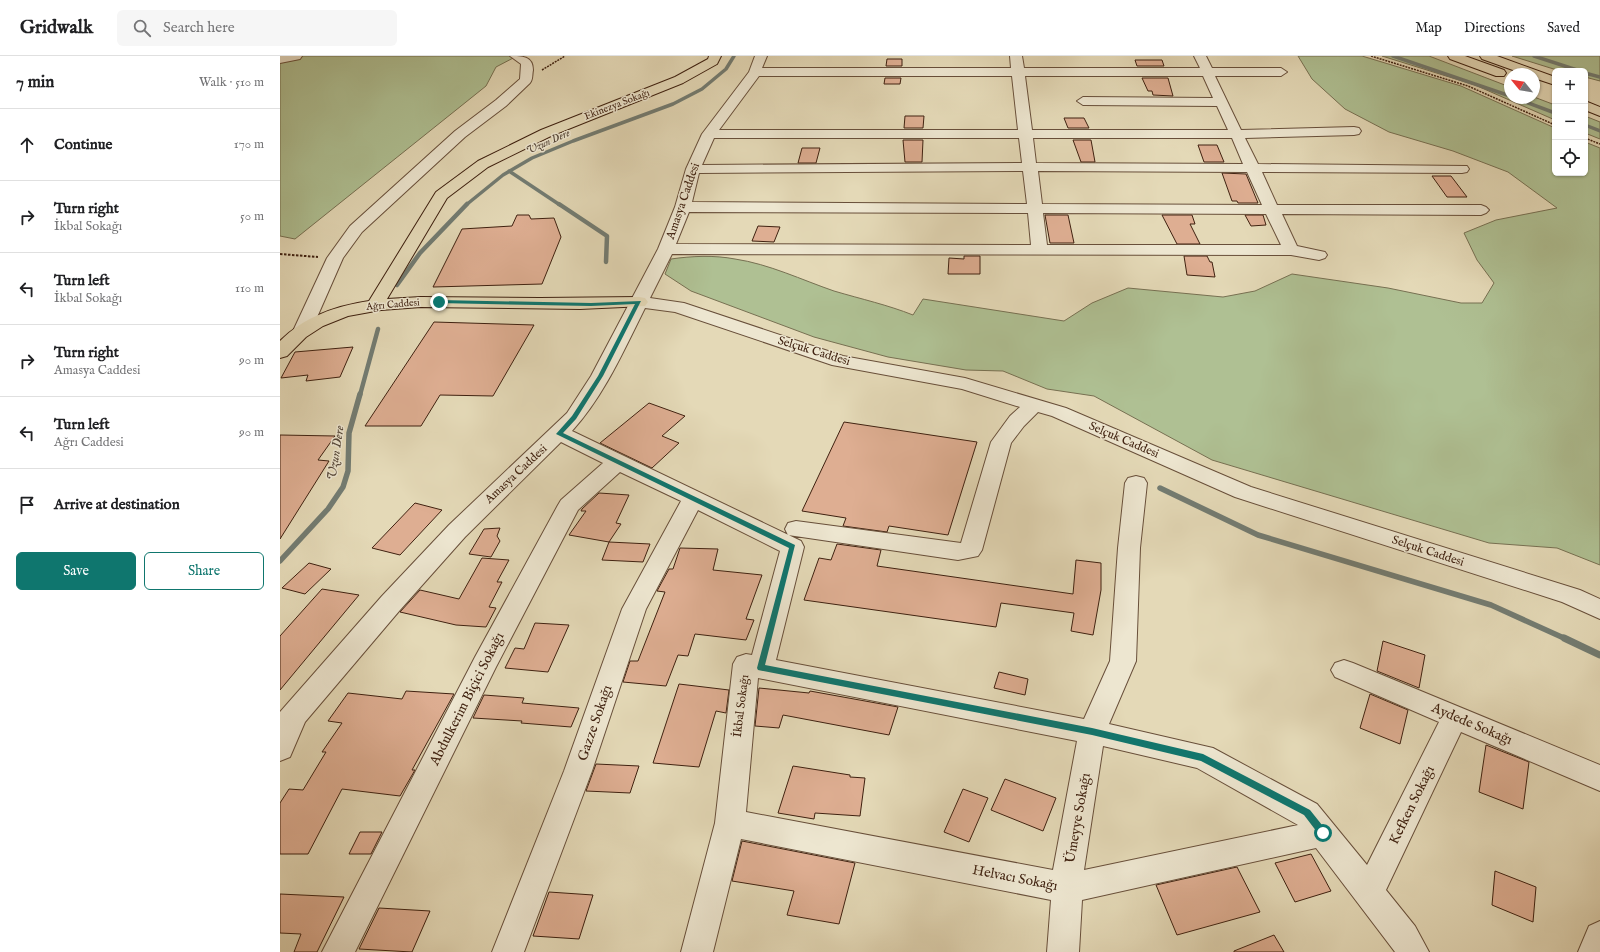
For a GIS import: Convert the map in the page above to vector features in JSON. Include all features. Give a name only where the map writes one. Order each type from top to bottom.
[{"type":"main road","name":"Ekinezya Sokağı","points":[[375,305],[441,195],[483,164],[546,132],[679,80],[713,61],[715,56]]},
{"type":"main road","points":[[1454,56],[1504,75]]},
{"type":"main road","points":[[1486,56],[1552,80]]},
{"type":"main road","points":[[1540,88],[1552,93]]},
{"type":"main road","points":[[1588,93],[1600,98]]},
{"type":"main road","points":[[1588,107],[1600,112]]},
{"type":"main road","name":"Ağrı Caddesi","points":[[280,352],[302,331],[322,319],[375,305],[397,302],[591,304],[639,302]]},
{"type":"street","points":[[280,59],[296,56]]},
{"type":"street","points":[[302,331],[335,258],[356,229],[460,134],[501,103],[526,80],[527,63],[516,56]]},
{"type":"street","name":"Amasya Caddesi","points":[[280,749],[288,721],[391,603],[457,531],[501,487],[559,434],[574,417],[601,376],[666,249],[683,207],[693,169],[709,134],[755,72],[761,56]]},
{"type":"street","points":[[1016,56],[1040,250]]},
{"type":"street","points":[[1200,56],[1291,250]]},
{"type":"street","points":[[755,72],[1281,72]]},
{"type":"street","points":[[1083,102],[1222,102]]},
{"type":"street","points":[[709,134],[1236,134],[1354,131]]},
{"type":"street","points":[[693,169],[1030,167],[1462,169]]},
{"type":"street","points":[[683,207],[1481,210]]},
{"type":"street","points":[[666,249],[1291,250],[1319,255]]},
{"type":"street","name":"Selçuk Caddesi","points":[[639,302],[678,307],[839,360],[966,384],[1059,412],[1243,492],[1571,596],[1600,610]]},
{"type":"street","points":[[796,529],[958,552],[970,550],[1001,442],[1017,421],[1034,405]]},
{"type":"street","name":"İkbal Sokağı","points":[[559,434],[793,547],[761,668],[746,664],[730,823],[697,952]]},
{"type":"street","name":"Abdulkerim Biçici Sokağı","points":[[338,952],[484,664],[569,505],[618,462]]},
{"type":"street","name":"Ümeyye Sokağı","points":[[1063,952],[1068,888],[1092,732],[1123,661],[1129,548],[1136,483]]},
{"type":"street","name":"Gazze Sokağı","points":[[508,952],[578,771],[634,609],[693,499]]},
{"type":"street","points":[[761,668],[1092,732],[1203,758],[1307,813],[1413,952]]},
{"type":"street","name":"Aydede Sokağı","points":[[1344,670],[1600,778]]},
{"type":"street","name":"Kefken Sokağı","points":[[1369,893],[1455,717]]},
{"type":"street","name":"Helvacı Sokağı","points":[[730,823],[1068,888],[1323,833]]},
{"type":"street","points":[[1594,952],[1600,937]]},
{"type":"path","points":[[526,80],[564,56]]},
{"type":"path","points":[[1371,56],[1468,86],[1552,124]]},
{"type":"path","points":[[1588,139],[1600,144]]},
{"type":"path","points":[[280,254],[335,258]]},
{"type":"green space","points":[[280,56],[517,56],[496,67],[486,86],[295,239],[280,236]]},
{"type":"green space","points":[[1298,56],[1362,56],[1461,86],[1552,127],[1552,176],[1588,176],[1588,143],[1600,148],[1600,565],[1557,548],[1489,543],[1212,460],[1094,396],[1047,389],[1003,371],[966,370],[888,357],[814,337],[691,291],[665,274],[671,259],[703,256],[719,257],[748,261],[834,291],[904,311],[913,315],[923,299],[1064,321],[1092,303],[1128,288],[1223,297],[1255,291],[1292,274],[1388,288],[1461,303],[1482,303],[1494,283],[1477,260],[1464,233],[1496,220],[1557,208],[1508,172],[1453,151],[1389,132],[1345,109],[1312,79]]},
{"type":"green space","points":[[1382,56],[1429,56],[1504,85],[1504,98],[1475,85]]},
{"type":"green space","points":[[1512,56],[1600,56],[1600,81],[1588,78],[1588,68],[1552,68]]},
{"type":"green space","points":[[1540,99],[1552,104],[1552,119],[1518,104],[1540,104]]},
{"type":"green space","points":[[1588,117],[1600,122],[1600,139],[1588,134]]},
{"type":"building","points":[[887,59],[902,59],[902,66],[886,66]]},
{"type":"building","points":[[1135,60],[1162,60],[1164,66],[1137,66]]},
{"type":"building","points":[[885,78],[901,78],[900,84],[884,84]]},
{"type":"building","points":[[1142,78],[1168,78],[1173,96],[1153,95],[1152,91],[1148,91]]},
{"type":"building","points":[[905,116],[924,116],[923,128],[904,128]]},
{"type":"building","points":[[1064,118],[1084,118],[1089,128],[1068,128]]},
{"type":"building","points":[[903,140],[923,140],[922,162],[905,162]]},
{"type":"building","points":[[1073,140],[1091,140],[1095,162],[1081,162]]},
{"type":"building","points":[[1198,145],[1217,145],[1224,162],[1204,162]]},
{"type":"building","points":[[802,148],[820,148],[816,163],[798,163]]},
{"type":"building","points":[[1222,173],[1246,174],[1258,203],[1238,203],[1237,201],[1232,201]]},
{"type":"building","points":[[1432,176],[1451,176],[1467,197],[1447,197]]},
{"type":"building","points":[[517,215],[529,215],[531,219],[554,218],[561,237],[542,284],[433,287],[462,229],[512,226]]},
{"type":"building","points":[[1045,215],[1068,215],[1074,243],[1050,243]]},
{"type":"building","points":[[1162,215],[1192,215],[1195,224],[1190,224],[1200,244],[1177,244]]},
{"type":"building","points":[[1245,215],[1263,215],[1266,225],[1251,226]]},
{"type":"building","points":[[758,226],[780,227],[774,242],[752,241]]},
{"type":"building","points":[[964,256],[980,256],[980,274],[948,274],[949,258],[964,259]]},
{"type":"building","points":[[1184,256],[1207,256],[1210,262],[1212,262],[1215,277],[1187,275]]},
{"type":"building","points":[[434,322],[534,325],[493,396],[440,395],[421,426],[365,426]]},
{"type":"building","points":[[353,347],[340,377],[306,381],[308,375],[281,378],[295,352]]},
{"type":"building","points":[[649,403],[685,416],[662,436],[679,443],[652,468],[600,443]]},
{"type":"building","points":[[844,422],[977,442],[948,535],[889,526],[887,532],[843,526],[846,518],[802,511]]},
{"type":"building","points":[[280,435],[335,436],[318,460],[329,461],[280,539]]},
{"type":"building","points":[[599,493],[629,495],[616,523],[621,524],[609,542],[569,535],[586,511],[581,511],[582,509]]},
{"type":"building","points":[[415,503],[442,510],[400,555],[372,548]]},
{"type":"building","points":[[500,528],[497,536],[500,541],[491,557],[469,554],[484,529]]},
{"type":"building","points":[[609,542],[650,544],[643,562],[602,560]]},
{"type":"building","points":[[837,544],[881,550],[877,566],[1073,594],[1076,560],[1101,563],[1101,590],[1093,635],[1071,631],[1074,613],[1001,603],[996,627],[804,600],[819,558],[831,560]]},
{"type":"building","points":[[680,548],[718,549],[713,570],[762,575],[746,619],[754,620],[746,640],[695,634],[688,656],[678,655],[666,686],[623,682],[630,661],[638,661],[665,592],[657,591],[669,569],[673,569]]},
{"type":"building","points":[[482,558],[509,560],[497,582],[502,582],[489,607],[496,608],[486,627],[456,625],[400,612],[420,590],[459,599]]},
{"type":"building","points":[[309,563],[331,569],[305,594],[282,588]]},
{"type":"building","points":[[322,589],[359,595],[280,690],[280,636]]},
{"type":"building","points":[[535,623],[569,625],[548,672],[505,668],[515,648],[524,649]]},
{"type":"building","points":[[1383,641],[1425,655],[1419,688],[1377,671]]},
{"type":"building","points":[[999,672],[1028,679],[1025,695],[994,688]]},
{"type":"building","points":[[679,684],[729,690],[726,713],[716,711],[699,767],[653,763]]},
{"type":"building","points":[[759,688],[809,693],[810,691],[898,707],[889,735],[783,715],[779,728],[755,726]]},
{"type":"building","points":[[406,691],[454,694],[412,770],[415,770],[400,796],[342,789],[308,854],[280,854],[280,803],[289,789],[303,790],[326,752],[322,752],[342,723],[328,721],[348,693],[402,699]]},
{"type":"building","points":[[1370,694],[1408,710],[1400,744],[1360,728]]},
{"type":"building","points":[[484,695],[524,698],[522,703],[579,708],[571,727],[521,723],[522,721],[473,718]]},
{"type":"building","points":[[1486,745],[1529,762],[1523,809],[1479,792]]},
{"type":"building","points":[[596,764],[639,766],[630,793],[586,791]]},
{"type":"building","points":[[793,766],[850,775],[850,777],[865,778],[860,816],[815,813],[814,819],[778,813]]},
{"type":"building","points":[[1005,779],[1056,798],[1043,831],[991,810]]},
{"type":"building","points":[[963,789],[988,798],[969,842],[944,832]]},
{"type":"building","points":[[360,832],[382,832],[371,854],[349,854]]},
{"type":"building","points":[[742,841],[855,863],[839,924],[787,915],[794,891],[732,881]]},
{"type":"building","points":[[1311,854],[1331,891],[1295,902],[1275,863]]},
{"type":"building","points":[[1237,867],[1260,912],[1177,935],[1156,885]]},
{"type":"building","points":[[1495,871],[1536,887],[1533,922],[1492,905]]},
{"type":"building","points":[[549,892],[593,895],[579,939],[533,936]]},
{"type":"building","points":[[280,894],[344,897],[317,952],[294,952],[301,934],[280,933]]},
{"type":"building","points":[[379,908],[430,911],[412,952],[359,949]]},
{"type":"building","points":[[1274,935],[1284,952],[1234,952],[1234,951]]},
{"type":"waterway","name":"Uzun Dere","points":[[509,171],[532,158],[573,141],[673,104],[702,89],[726,69],[734,56]]},
{"type":"waterway","points":[[1393,56],[1504,94]]},
{"type":"waterway","points":[[1534,56],[1571,68]]},
{"type":"waterway","points":[[1588,74],[1600,77]]},
{"type":"waterway","points":[[1531,104],[1552,112]]},
{"type":"waterway","points":[[1588,126],[1600,131]]},
{"type":"waterway","name":"Uzun Dere","points":[[466,205],[509,171]]},
{"type":"waterway","points":[[509,171],[560,205]]},
{"type":"waterway","points":[[559,204],[607,236],[606,262]]},
{"type":"waterway","name":"Uzun Dere","points":[[397,285],[420,253],[466,205]]},
{"type":"waterway","name":"Uzun Dere","points":[[360,395],[378,329]]},
{"type":"waterway","name":"Uzun Dere","points":[[280,561],[328,509],[343,487],[348,471],[349,433],[360,394]]},
{"type":"waterway","points":[[1160,488],[1258,535],[1491,605],[1566,639]]},
{"type":"waterway","points":[[1564,638],[1600,655]]},
{"type":"route","points":[[439,302],[591,304],[639,302],[601,376],[574,417],[559,434],[793,547],[761,668],[1092,732],[1203,758],[1307,813],[1323,833]]}]
